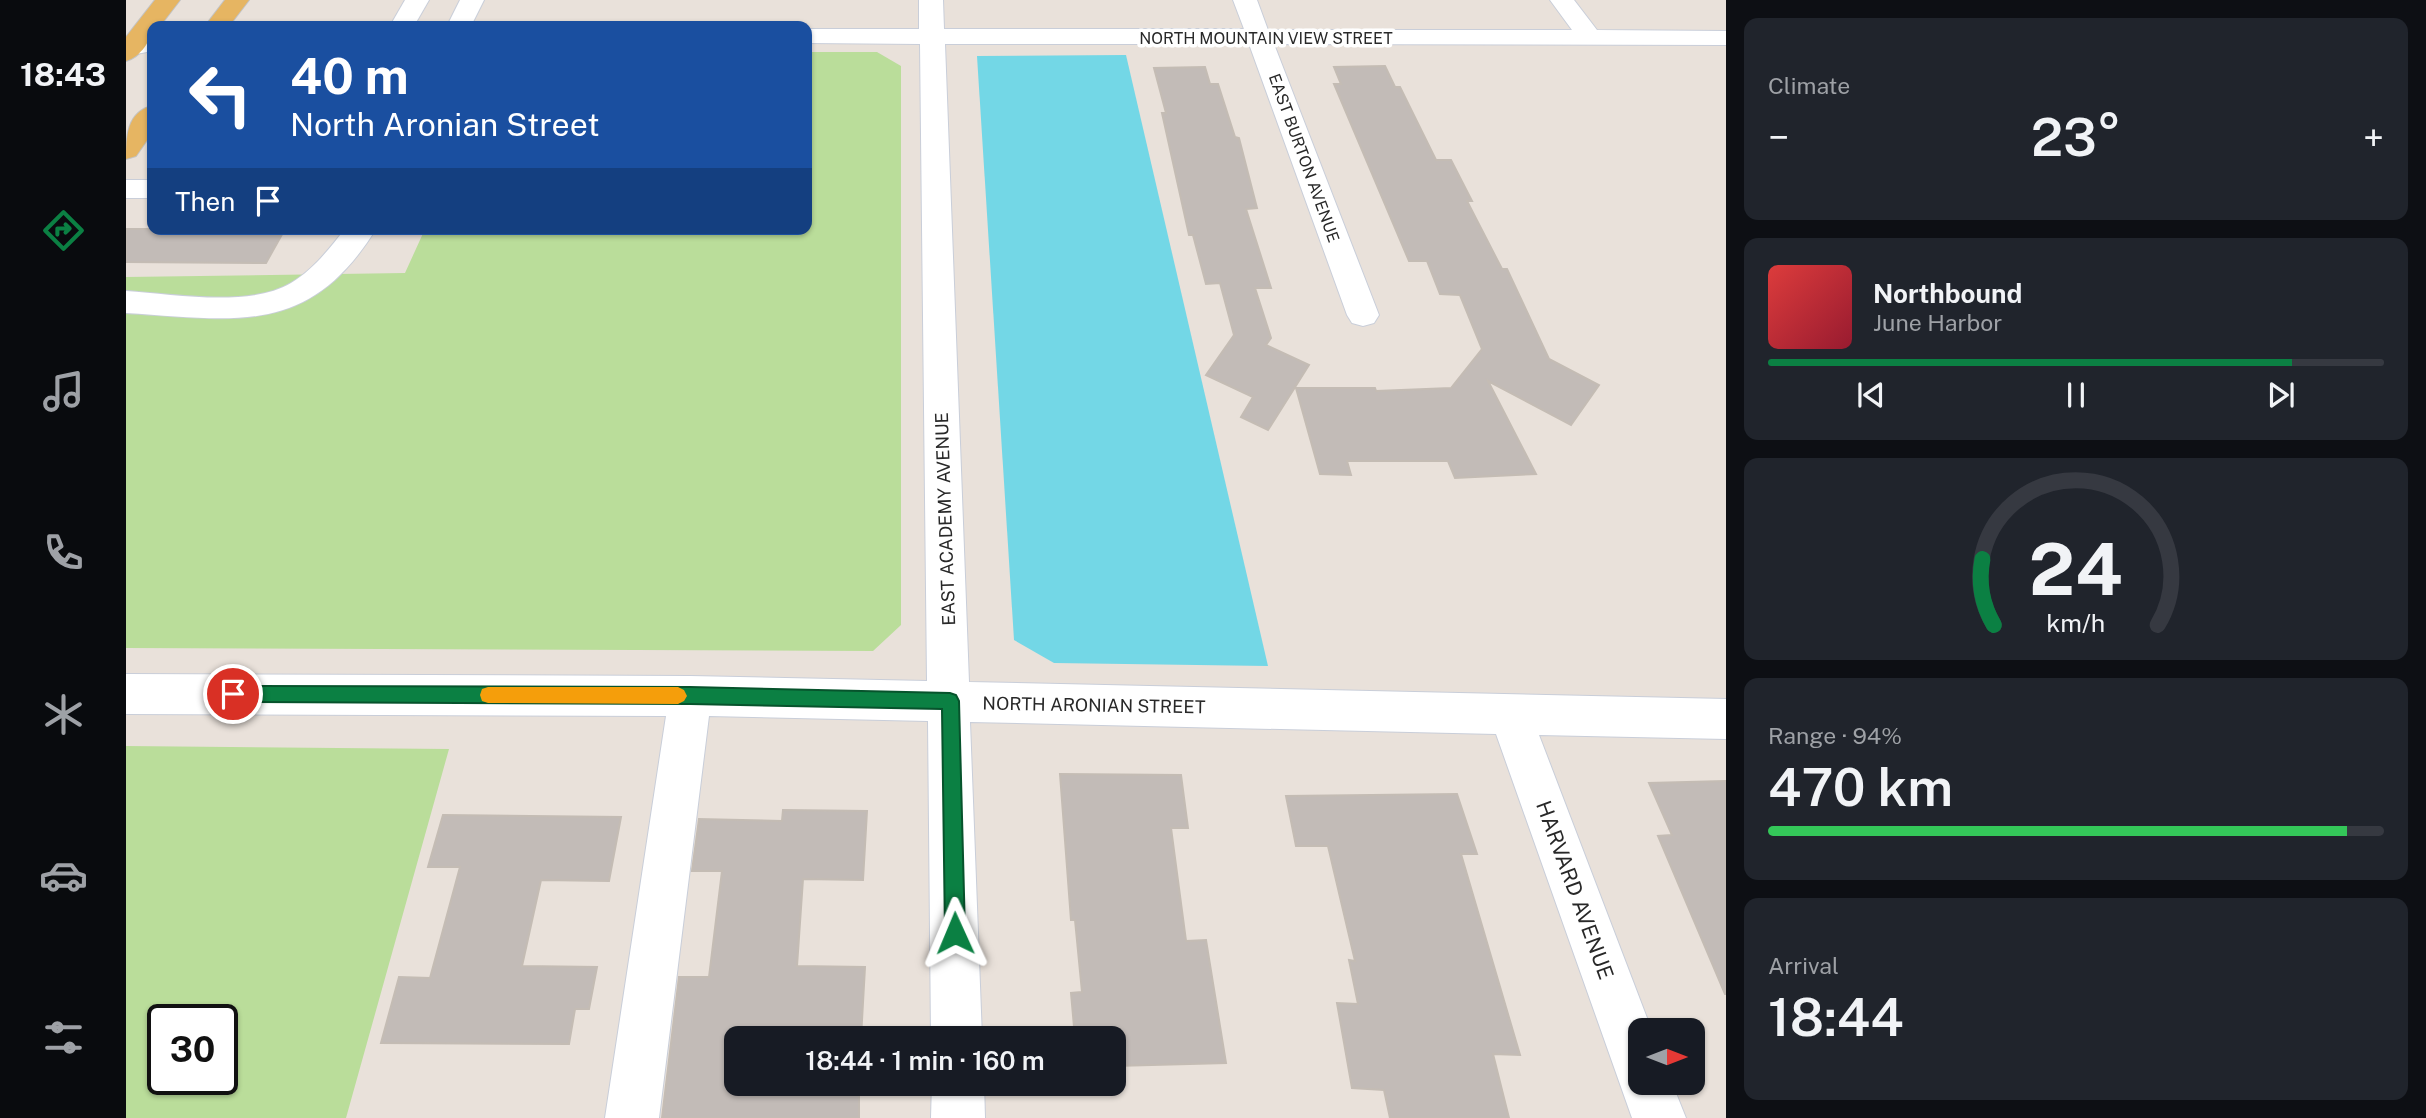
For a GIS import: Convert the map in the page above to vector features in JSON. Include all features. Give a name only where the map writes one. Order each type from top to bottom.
[{"type":"main road","points":[[153,21],[168,0]]},
{"type":"main road","points":[[221,21],[237,0]]},
{"type":"main road","points":[[134,48],[147,30]]},
{"type":"main road","points":[[126,150],[147,121]]},
{"type":"street","points":[[405,21],[417,0]]},
{"type":"street","points":[[462,21],[472,0]]},
{"type":"street","name":"EAST ACADEMY AVENUE","points":[[931,0],[957,1026]]},
{"type":"street","name":"EAST BURTON AVENUE","points":[[1245,0],[1363,315]]},
{"type":"street","points":[[1562,0],[1589,37]]},
{"type":"street","name":"NORTH MOUNTAIN VIEW STREET","points":[[812,36],[1726,38]]},
{"type":"street","points":[[126,189],[147,189]]},
{"type":"street","points":[[126,302],[262,306],[294,295],[330,268],[356,235]]},
{"type":"street","name":"NORTH ARONIAN STREET","points":[[126,694],[690,696],[1726,719]]},
{"type":"street","points":[[632,1118],[690,696]]},
{"type":"street","name":"HARVARD AVENUE","points":[[1510,714],[1628,1034]]},
{"type":"street","points":[[958,1096],[958,1118]]},
{"type":"street","points":[[1651,1096],[1659,1118]]},
{"type":"green space","points":[[812,52],[877,52],[901,66],[901,625],[873,651],[126,648],[126,277],[405,273],[422,235],[812,235]]},
{"type":"green space","points":[[126,746],[449,749],[346,1118],[126,1118]]},
{"type":"water","points":[[1126,55],[1268,666],[1054,663],[1014,640],[977,56]]},
{"type":"building","points":[[1385,66],[1395,87],[1400,87],[1436,160],[1451,160],[1472,201],[1467,201],[1502,269],[1507,269],[1549,359],[1599,385],[1571,425],[1488,381],[1536,474],[1455,478],[1448,461],[1347,461],[1351,475],[1320,474],[1296,388],[1375,388],[1376,391],[1451,388],[1482,349],[1460,295],[1440,294],[1427,261],[1409,261],[1334,84],[1341,84],[1334,67]]},
{"type":"building","points":[[1205,67],[1210,84],[1218,84],[1235,137],[1239,138],[1257,208],[1246,209],[1271,288],[1255,288],[1271,338],[1266,345],[1309,365],[1268,430],[1241,417],[1253,397],[1206,375],[1234,335],[1220,283],[1206,284],[1193,235],[1189,235],[1162,113],[1166,113],[1154,68]]},
{"type":"building","points":[[126,229],[147,229],[147,235],[282,235],[266,263],[126,262]]},
{"type":"building","points":[[1060,774],[1181,775],[1188,828],[1171,828],[1186,941],[1206,940],[1226,1063],[1126,1066],[1126,1026],[1074,1026],[1071,993],[1082,992],[1075,920],[1071,920]]},
{"type":"building","points":[[1726,781],[1725,994],[1658,836],[1672,835],[1649,783]]},
{"type":"building","points":[[1457,794],[1477,854],[1461,854],[1520,1055],[1493,1054],[1509,1118],[1390,1118],[1384,1090],[1352,1088],[1337,1003],[1358,1004],[1349,960],[1355,961],[1328,846],[1296,846],[1286,796]]},
{"type":"building","points":[[783,810],[867,811],[863,880],[803,879],[797,966],[865,967],[862,1026],[724,1026],[724,1096],[859,1096],[859,1118],[662,1118],[679,977],[709,977],[722,871],[692,871],[699,819],[782,821]]},
{"type":"building","points":[[443,815],[621,817],[609,881],[541,880],[522,966],[597,967],[589,1009],[575,1009],[569,1044],[381,1043],[399,977],[430,978],[460,867],[428,867]]},
{"type":"slow traffic","points":[[488,695],[678,696]]},
{"type":"route","points":[[233,694],[690,696],[950,701],[955,933]]}]
